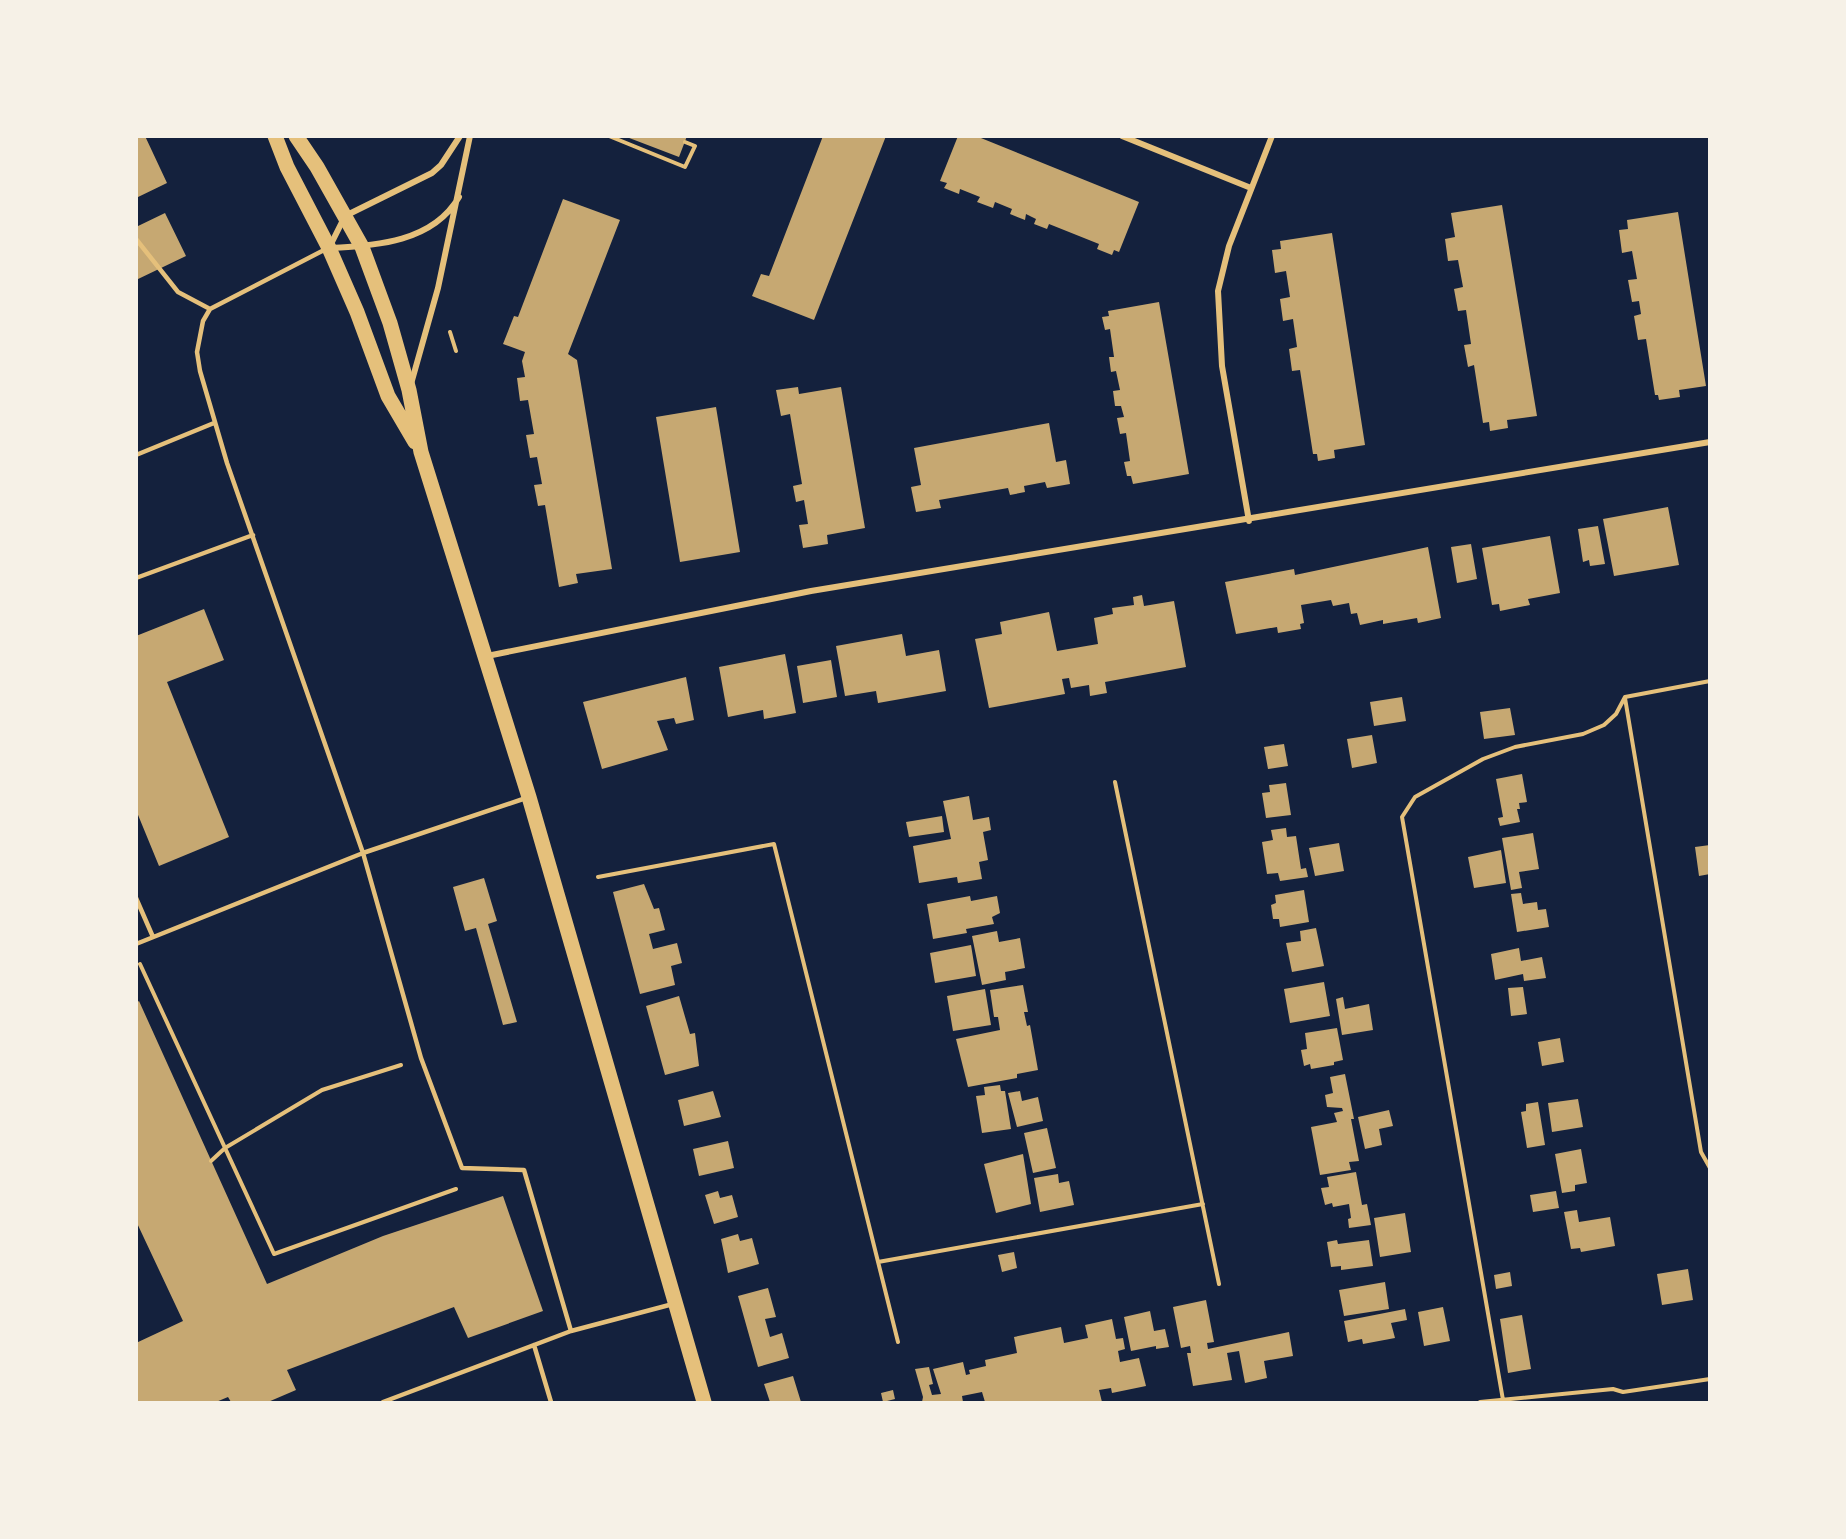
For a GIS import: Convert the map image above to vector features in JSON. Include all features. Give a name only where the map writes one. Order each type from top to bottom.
[{"type":"main road","points":[[275,136],[287,167],[329,248],[357,312],[388,396],[422,452]]},
{"type":"main road","points":[[296,136],[362,247],[390,323],[409,390],[422,452],[529,797],[704,1402]]},
{"type":"street","points":[[459,197],[452,208],[431,228],[409,236],[362,247],[329,248],[345,216],[432,173],[441,165],[460,136]]},
{"type":"street","points":[[409,390],[438,288],[459,197],[470,136]]},
{"type":"street","points":[[1122,136],[1251,188]]},
{"type":"street","points":[[1249,520],[1222,366],[1218,291],[1229,246],[1272,136]]},
{"type":"street","points":[[486,656],[811,591],[1710,442]]},
{"type":"lane","points":[[136,239],[178,292],[210,309]]},
{"type":"lane","points":[[329,248],[210,309],[199,334],[197,352],[214,423],[363,853],[421,1058],[462,1168],[524,1170],[571,1331]]},
{"type":"lane","points":[[136,455],[214,423]]},
{"type":"lane","points":[[136,578],[253,535]]},
{"type":"lane","points":[[136,944],[363,853],[529,797]]},
{"type":"lane","points":[[136,898],[153,937]]},
{"type":"lane","points":[[383,1402],[571,1331],[675,1304]]},
{"type":"lane","points":[[534,1345],[551,1402]]},
{"type":"path","points":[[609,136],[685,167],[695,146],[685,142]]},
{"type":"path","points":[[1625,697],[1710,681]]},
{"type":"path","points":[[1625,697],[1701,1152],[1710,1168]]},
{"type":"path","points":[[1503,1400],[1402,817],[1415,797],[1483,759],[1515,747],[1583,734],[1604,725],[1616,714],[1625,697]]},
{"type":"path","points":[[1115,782],[1219,1284]]},
{"type":"path","points":[[598,877],[774,844],[898,1342]]},
{"type":"path","points":[[136,958],[274,1254],[459,1188],[462,1168]]},
{"type":"path","points":[[211,1161],[225,1148],[322,1090],[421,1058]]},
{"type":"path","points":[[878,1262],[1203,1204]]},
{"type":"path","points":[[1480,1402],[1613,1389],[1623,1392],[1710,1379]]},
{"type":"building","points":[[136,136],[145,136],[167,183],[136,198]]},
{"type":"building","points":[[624,136],[687,136],[679,157]]},
{"type":"building","points":[[823,136],[886,136],[814,320],[752,296],[761,274],[769,276]]},
{"type":"building","points":[[958,136],[976,136],[1139,202],[1119,252],[1114,250],[1112,255],[1097,249],[1099,244],[1049,224],[1047,229],[1034,224],[1036,219],[1026,214],[1025,220],[1010,214],[1012,209],[995,202],[993,208],[977,202],[980,197],[960,189],[959,194],[944,188],[947,183],[940,181]]},
{"type":"building","points":[[563,199],[620,220],[568,354],[577,360],[612,569],[576,574],[578,583],[559,587],[545,505],[538,506],[534,485],[542,484],[537,457],[530,458],[526,435],[534,434],[528,400],[520,401],[517,378],[525,377],[522,361],[525,352],[503,344],[514,316],[518,317]]},
{"type":"building","points":[[1502,205],[1537,416],[1507,420],[1508,428],[1490,431],[1489,422],[1483,423],[1474,365],[1468,367],[1464,345],[1471,344],[1466,310],[1458,311],[1454,289],[1463,287],[1458,260],[1448,261],[1445,239],[1455,237],[1451,213]]},
{"type":"building","points":[[1678,212],[1706,386],[1679,390],[1680,397],[1659,400],[1658,395],[1655,395],[1646,339],[1638,340],[1634,316],[1641,314],[1639,301],[1632,302],[1628,280],[1637,279],[1632,251],[1622,253],[1619,230],[1628,229],[1627,220]]},
{"type":"building","points":[[165,213],[186,256],[136,280],[136,227]]},
{"type":"building","points":[[1332,233],[1365,445],[1334,450],[1335,458],[1318,461],[1317,454],[1313,454],[1300,370],[1292,371],[1289,349],[1297,347],[1293,319],[1283,321],[1280,299],[1290,297],[1286,271],[1275,273],[1272,250],[1281,249],[1280,241]]},
{"type":"building","points":[[1159,302],[1189,474],[1133,484],[1131,476],[1127,476],[1124,462],[1130,461],[1126,433],[1120,434],[1117,418],[1124,417],[1121,406],[1115,406],[1113,391],[1120,390],[1116,371],[1111,372],[1109,357],[1114,357],[1110,329],[1105,330],[1102,317],[1109,316],[1108,311]]},
{"type":"building","points":[[798,387],[799,394],[841,387],[865,528],[827,535],[828,544],[803,548],[799,525],[808,524],[804,500],[796,502],[793,486],[802,484],[790,414],[781,416],[776,390]]},
{"type":"building","points":[[716,407],[740,552],[680,562],[656,417]]},
{"type":"building","points":[[1049,423],[1056,462],[1066,460],[1070,484],[1047,488],[1045,482],[1024,486],[1025,492],[1010,495],[1008,488],[939,500],[941,508],[916,512],[911,487],[921,485],[914,448]]},
{"type":"building","points":[[1668,507],[1679,565],[1614,576],[1603,519]]},
{"type":"building","points":[[1598,526],[1605,564],[1590,566],[1589,560],[1583,562],[1578,529]]},
{"type":"building","points":[[1550,536],[1560,593],[1528,599],[1530,605],[1500,611],[1499,604],[1492,605],[1482,548]]},
{"type":"building","points":[[1471,544],[1477,579],[1457,583],[1451,547]]},
{"type":"building","points":[[1428,547],[1441,618],[1418,623],[1417,618],[1383,624],[1383,620],[1360,625],[1357,613],[1351,614],[1349,603],[1333,606],[1331,600],[1301,605],[1304,623],[1300,624],[1301,629],[1278,633],[1277,627],[1236,634],[1225,582],[1294,569],[1295,575]]},
{"type":"building","points":[[1142,595],[1144,606],[1174,601],[1186,667],[1105,682],[1107,693],[1090,696],[1089,685],[1071,688],[1069,678],[1062,679],[1065,694],[989,708],[975,639],[1002,634],[1000,622],[1049,612],[1057,651],[1098,644],[1094,618],[1113,614],[1112,608],[1134,605],[1133,597]]},
{"type":"building","points":[[204,609],[224,660],[167,682],[229,837],[159,866],[136,810],[136,636]]},
{"type":"building","points":[[902,634],[906,656],[939,650],[946,691],[878,703],[876,691],[845,696],[836,646]]},
{"type":"building","points":[[785,654],[796,713],[764,719],[763,710],[728,717],[719,667]]},
{"type":"building","points":[[831,660],[837,697],[803,703],[797,666]]},
{"type":"building","points":[[686,677],[694,720],[676,724],[674,718],[657,721],[668,750],[602,769],[583,702]]},
{"type":"building","points":[[1402,697],[1406,721],[1374,726],[1370,702]]},
{"type":"building","points":[[1510,708],[1515,735],[1484,739],[1480,712]]},
{"type":"building","points":[[1372,735],[1377,763],[1352,768],[1347,739]]},
{"type":"building","points":[[1284,744],[1288,766],[1268,769],[1264,747]]},
{"type":"building","points":[[1522,774],[1527,802],[1519,803],[1520,809],[1517,809],[1520,822],[1500,826],[1498,818],[1503,817],[1496,779]]},
{"type":"building","points":[[1286,783],[1291,815],[1266,818],[1262,793],[1270,792],[1269,785]]},
{"type":"building","points":[[969,796],[973,820],[989,817],[991,830],[983,832],[988,860],[979,862],[982,879],[958,883],[957,877],[919,883],[913,846],[951,839],[943,801]]},
{"type":"building","points":[[942,816],[944,832],[909,837],[906,822]]},
{"type":"building","points":[[1286,828],[1287,837],[1296,836],[1301,869],[1306,868],[1308,877],[1280,881],[1278,873],[1267,874],[1262,842],[1273,840],[1271,830]]},
{"type":"building","points":[[1533,833],[1539,869],[1519,872],[1522,888],[1511,890],[1502,838]]},
{"type":"building","points":[[1339,843],[1344,871],[1315,876],[1309,848]]},
{"type":"building","points":[[1710,845],[1710,874],[1699,876],[1695,847]]},
{"type":"building","points":[[1501,850],[1506,883],[1474,888],[1468,857]]},
{"type":"building","points":[[484,878],[497,921],[488,924],[517,1022],[503,1025],[476,928],[465,931],[453,887]]},
{"type":"building","points":[[644,884],[654,909],[659,908],[665,930],[649,934],[653,949],[677,943],[682,963],[671,966],[675,985],[640,994],[613,892]]},
{"type":"building","points":[[1304,890],[1309,922],[1280,927],[1279,919],[1273,919],[1271,905],[1276,903],[1275,895]]},
{"type":"building","points":[[1521,893],[1523,904],[1537,902],[1538,910],[1546,909],[1549,927],[1517,932],[1511,894]]},
{"type":"building","points":[[970,896],[971,901],[997,896],[1000,913],[992,917],[994,924],[966,929],[967,933],[933,939],[927,904]]},
{"type":"building","points":[[1316,928],[1324,966],[1292,972],[1286,943],[1301,941],[1300,931]]},
{"type":"building","points":[[997,931],[999,942],[1020,938],[1025,968],[1005,972],[1006,980],[982,985],[972,936]]},
{"type":"building","points":[[971,945],[976,976],[935,983],[930,953]]},
{"type":"building","points":[[1519,948],[1521,961],[1542,957],[1546,978],[1524,981],[1523,974],[1495,980],[1491,954]]},
{"type":"building","points":[[1324,982],[1330,1016],[1290,1023],[1284,989]]},
{"type":"building","points":[[1023,985],[1028,1012],[1024,1012],[1027,1026],[1030,1025],[1038,1070],[1017,1074],[1017,1078],[968,1087],[956,1039],[1000,1030],[998,1017],[994,1017],[990,990]]},
{"type":"building","points":[[1523,987],[1527,1014],[1511,1016],[1508,988]]},
{"type":"building","points":[[985,989],[991,1025],[953,1031],[947,996]]},
{"type":"building","points":[[679,996],[690,1034],[695,1033],[699,1066],[665,1075],[646,1006]]},
{"type":"building","points":[[1343,997],[1345,1009],[1369,1004],[1373,1030],[1342,1035],[1336,999]]},
{"type":"building","points":[[139,1001],[267,1284],[383,1236],[503,1196],[543,1311],[468,1338],[454,1307],[287,1370],[296,1390],[268,1402],[231,1402],[228,1397],[216,1402],[136,1402],[136,1343],[183,1321],[136,1221],[136,1003]]},
{"type":"building","points":[[1337,1028],[1343,1060],[1334,1062],[1334,1065],[1311,1069],[1310,1064],[1304,1066],[1301,1050],[1307,1049],[1305,1033]]},
{"type":"building","points":[[1560,1038],[1564,1062],[1542,1066],[1538,1042]]},
{"type":"building","points":[[1345,1074],[1359,1161],[1349,1162],[1351,1170],[1320,1175],[1311,1127],[1337,1122],[1334,1113],[1343,1111],[1342,1108],[1327,1107],[1325,1095],[1333,1093],[1330,1077]]},
{"type":"building","points":[[1000,1085],[1001,1091],[1005,1091],[1011,1129],[982,1133],[976,1096],[985,1095],[984,1087]]},
{"type":"building","points":[[713,1091],[721,1117],[684,1126],[678,1100]]},
{"type":"building","points":[[1020,1091],[1022,1101],[1038,1097],[1043,1121],[1017,1127],[1008,1093]]},
{"type":"building","points":[[1578,1099],[1583,1127],[1552,1132],[1548,1103]]},
{"type":"building","points":[[1538,1102],[1545,1145],[1527,1148],[1521,1112],[1526,1111],[1526,1104]]},
{"type":"building","points":[[1389,1110],[1393,1126],[1379,1129],[1382,1145],[1365,1149],[1358,1117]]},
{"type":"building","points":[[1047,1128],[1056,1168],[1033,1173],[1024,1133]]},
{"type":"building","points":[[728,1141],[734,1168],[699,1176],[693,1149]]},
{"type":"building","points":[[1581,1149],[1587,1183],[1575,1185],[1575,1191],[1562,1193],[1555,1154]]},
{"type":"building","points":[[1023,1154],[1031,1204],[996,1213],[984,1164]]},
{"type":"building","points":[[1356,1172],[1362,1205],[1367,1204],[1371,1225],[1349,1228],[1348,1219],[1351,1218],[1349,1204],[1333,1207],[1332,1203],[1325,1205],[1321,1188],[1329,1187],[1327,1177]]},
{"type":"building","points":[[1058,1174],[1059,1183],[1069,1181],[1074,1205],[1040,1212],[1034,1178]]},
{"type":"building","points":[[718,1191],[720,1198],[732,1195],[738,1217],[714,1224],[705,1195]]},
{"type":"building","points":[[1556,1191],[1559,1208],[1533,1212],[1530,1195]]},
{"type":"building","points":[[1577,1210],[1579,1222],[1610,1217],[1615,1246],[1581,1252],[1580,1248],[1571,1249],[1564,1212]]},
{"type":"building","points":[[1405,1213],[1411,1252],[1380,1257],[1374,1218]]},
{"type":"building","points":[[738,1234],[740,1241],[752,1238],[759,1264],[728,1273],[721,1239]]},
{"type":"building","points":[[1337,1240],[1338,1244],[1369,1240],[1373,1266],[1341,1270],[1341,1266],[1331,1267],[1327,1242]]},
{"type":"building","points":[[1014,1252],[1017,1268],[1002,1272],[998,1255]]},
{"type":"building","points":[[1688,1269],[1693,1300],[1662,1305],[1657,1274]]},
{"type":"building","points":[[1510,1272],[1512,1286],[1496,1289],[1494,1275]]},
{"type":"building","points":[[1385,1282],[1389,1309],[1344,1316],[1339,1290]]},
{"type":"building","points":[[768,1288],[776,1317],[765,1319],[770,1337],[782,1333],[789,1358],[758,1367],[738,1296]]},
{"type":"building","points":[[1206,1300],[1214,1342],[1207,1343],[1208,1349],[1289,1332],[1293,1356],[1264,1361],[1267,1378],[1245,1383],[1239,1351],[1227,1353],[1232,1380],[1193,1386],[1187,1353],[1191,1353],[1190,1346],[1181,1348],[1173,1307]]},
{"type":"building","points":[[1443,1307],[1450,1341],[1424,1346],[1418,1312]]},
{"type":"building","points":[[1405,1309],[1407,1320],[1391,1323],[1395,1338],[1363,1344],[1362,1339],[1348,1342],[1344,1321]]},
{"type":"building","points":[[1150,1311],[1154,1331],[1165,1329],[1169,1347],[1156,1349],[1156,1346],[1131,1351],[1124,1317]]},
{"type":"building","points":[[1522,1315],[1531,1369],[1508,1373],[1500,1319]]},
{"type":"building","points":[[1112,1319],[1116,1339],[1123,1338],[1125,1349],[1118,1351],[1120,1362],[1139,1358],[1146,1386],[1112,1393],[1111,1388],[1099,1390],[1102,1402],[985,1402],[982,1392],[962,1396],[963,1402],[922,1402],[923,1397],[915,1369],[929,1367],[933,1384],[929,1385],[932,1395],[941,1394],[933,1369],[963,1362],[966,1375],[970,1374],[969,1370],[986,1366],[985,1360],[1017,1353],[1014,1337],[1061,1327],[1064,1343],[1088,1338],[1085,1325]]},
{"type":"building","points":[[793,1376],[801,1402],[770,1402],[764,1384]]},
{"type":"building","points":[[893,1390],[895,1399],[883,1402],[881,1393]]}]
